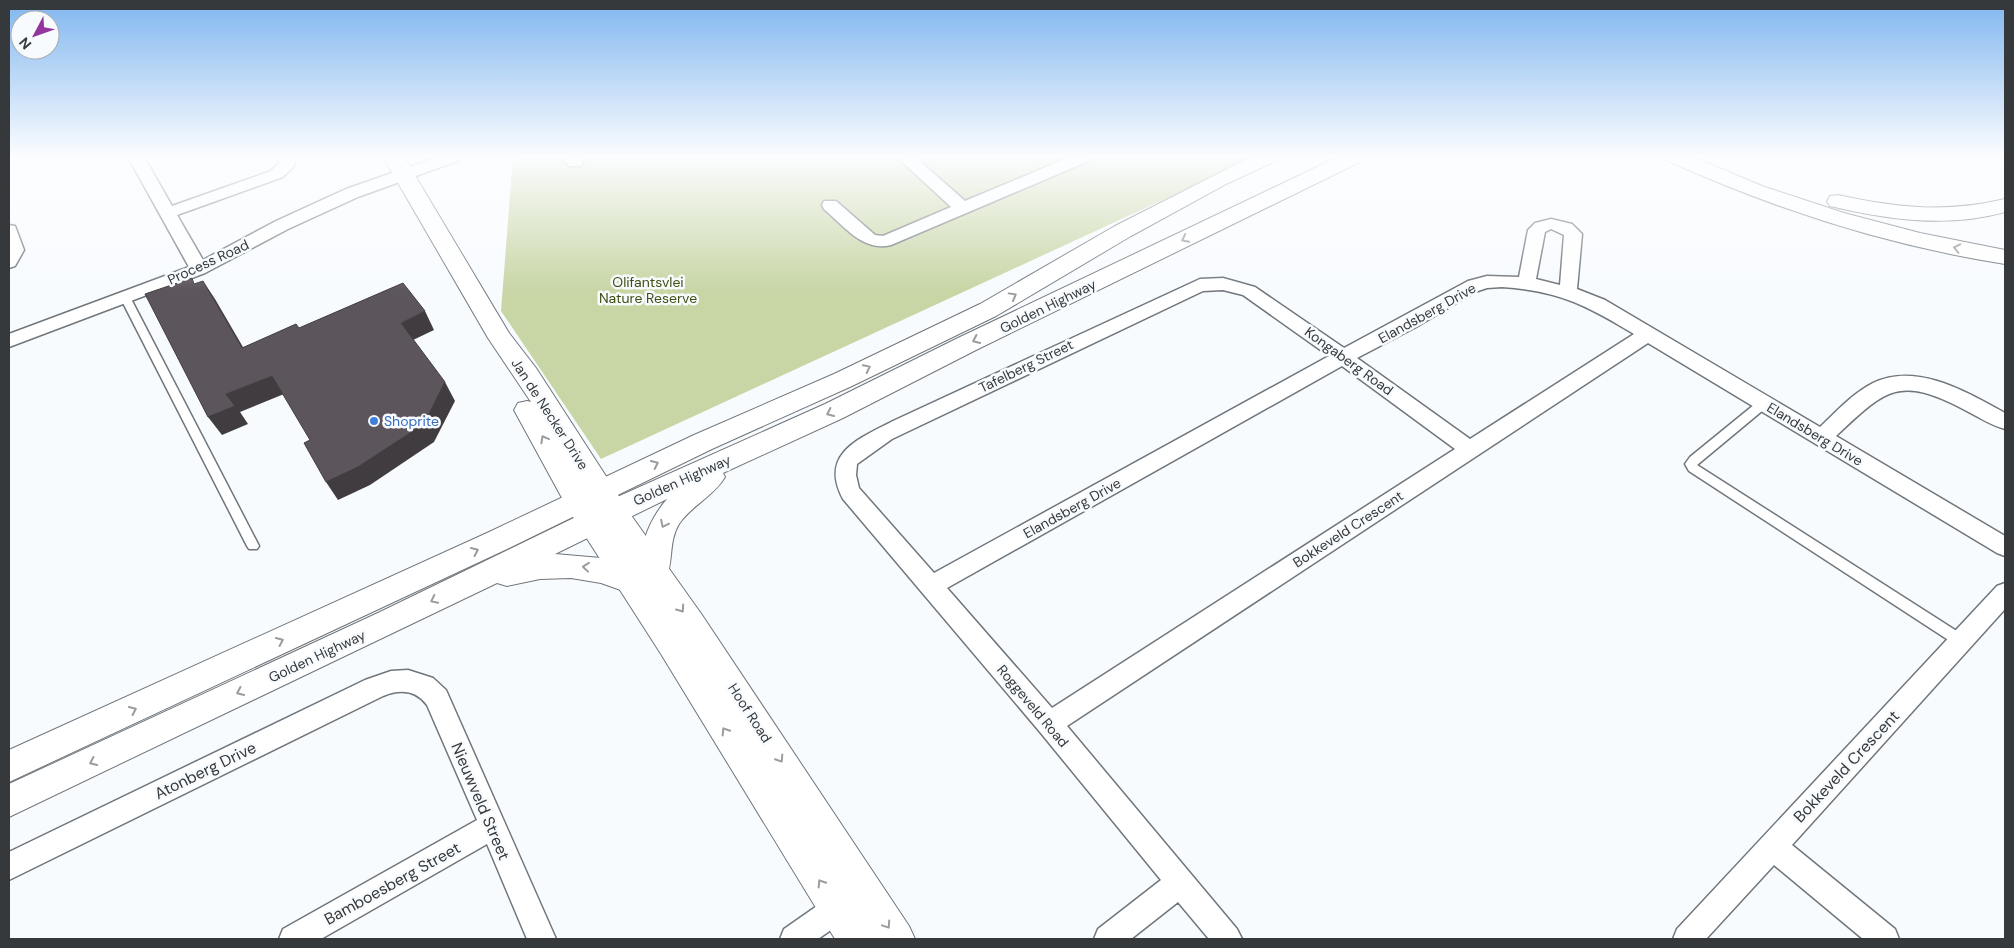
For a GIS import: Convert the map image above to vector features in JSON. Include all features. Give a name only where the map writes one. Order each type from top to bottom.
[{"type":"main road","name":"Jan de Necker Drive","points":[[419,201],[500,338],[514,386],[596,506]]},
{"type":"main road","name":"Golden Highway","points":[[9,766],[596,506],[843,380],[988,310],[1064,268],[1123,231],[1179,201]]},
{"type":"main road","name":"Golden Highway","points":[[9,801],[466,584],[596,506],[737,456],[834,411],[967,344],[1263,201]]},
{"type":"main road","points":[[1787,201],[1856,223],[1933,243],[2005,257]]},
{"type":"main road","points":[[1844,201],[1874,209],[1942,214],[1978,212],[2005,205]]},
{"type":"main road","points":[[466,584],[513,572],[558,566],[595,568],[643,577],[654,554],[664,522],[677,504],[737,456]]},
{"type":"main road","name":"Hoof Road","points":[[596,506],[643,577],[837,910],[856,939]]},
{"type":"main road","name":"Hoof Road","points":[[643,577],[697,632],[896,939]]},
{"type":"street","points":[[161,201],[199,269]]},
{"type":"street","points":[[168,213],[201,201]]},
{"type":"street","name":"Process Road","points":[[9,341],[199,269],[329,201]]},
{"type":"street","points":[[955,201],[962,208]]},
{"type":"street","points":[[830,205],[870,240],[879,242],[978,201]]},
{"type":"street","points":[[1526,284],[1538,230],[1543,225],[1557,225],[1569,229],[1573,234],[1568,294]]},
{"type":"street","points":[[9,230],[15,250],[9,262]]},
{"type":"street","name":"Elandsberg Drive","points":[[931,586],[1342,357],[1376,341],[1473,285],[1488,282],[1526,284],[1568,294],[1598,304],[2005,547]]},
{"type":"street","name":"Kongaberg Road","points":[[1223,284],[1249,291],[1470,450]]},
{"type":"street","name":"Tafelberg Street","points":[[844,472],[849,459],[854,454],[908,423],[1200,285],[1223,284]]},
{"type":"street","name":"Bokkeveld Crescent","points":[[1049,724],[1648,334]]},
{"type":"street","points":[[1821,437],[1879,388],[1900,383],[1927,386],[1957,396],[2005,422]]},
{"type":"street","name":"Roggeveld Road","points":[[844,472],[845,482],[851,493],[1049,724],[1228,939]]},
{"type":"street","name":"Bokkeveld Crescent","points":[[1687,939],[2005,593]]},
{"type":"street","name":"Nieuwveld Street","points":[[403,681],[415,682],[428,687],[437,698],[542,939]]},
{"type":"street","name":"Atonberg Drive","points":[[9,866],[374,688],[385,683],[403,681]]},
{"type":"street","name":"Bamboesberg Street","points":[[292,939],[492,827]]},
{"type":"street","points":[[1772,846],[1885,939]]},
{"type":"street","points":[[1108,939],[1180,883]]},
{"type":"street","points":[[794,939],[863,890]]},
{"type":"lane","points":[[125,297],[253,546]]},
{"type":"lane","points":[[1764,403],[1694,460],[1691,464],[1693,468],[1961,641]]},
{"type":"green space","name":"Olifantsvlei Nature Reserve","points":[[510,201],[1160,201],[601,459],[501,311]]},
{"type":"building","points":[[192,278],[194,284],[203,281],[242,348],[296,324],[299,328],[403,283],[425,311],[401,323],[445,382],[424,424],[358,467],[326,482],[304,443],[310,440],[272,376],[226,394],[235,406],[208,417],[145,294]]},
{"type":"place","name":"Shoprite","points":[[374,421]]}]
